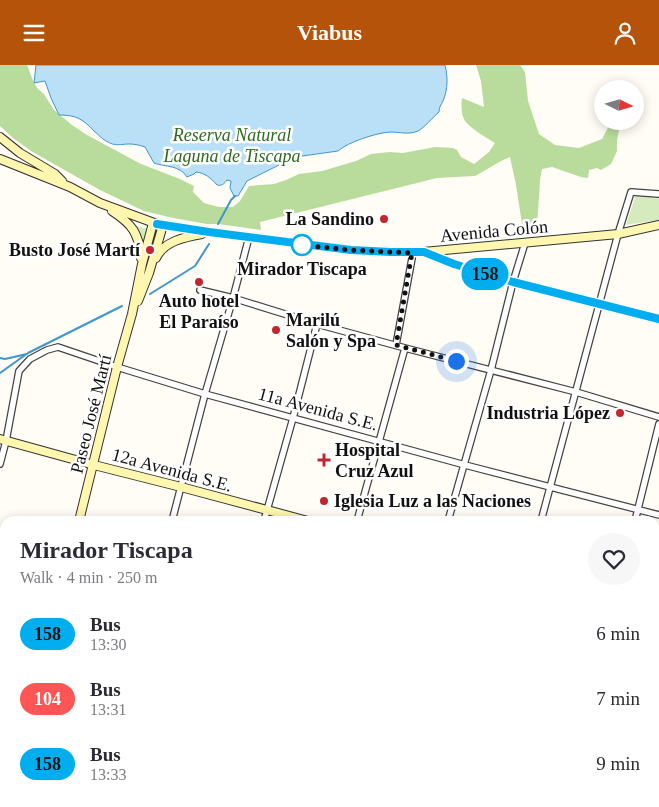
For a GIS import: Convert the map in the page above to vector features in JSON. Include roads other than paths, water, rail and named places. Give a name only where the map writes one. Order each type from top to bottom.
[{"type":"main road","name":"Avenida Colón","points":[[0,137],[20,153],[55,174],[70,187]]},
{"type":"main road","name":"Avenida Colón","points":[[0,159],[70,187],[100,203],[153,223],[351,250],[412,253],[618,235],[659,225]]},
{"type":"main road","points":[[100,203],[129,224],[138,240],[142,264]]},
{"type":"main road","name":"Paseo José Martí","points":[[80,516],[132,314],[153,223]]},
{"type":"main road","name":"Paseo José Martí","points":[[132,314],[149,273],[163,225]]},
{"type":"main road","points":[[149,273],[158,253],[166,245],[189,236],[209,232]]},
{"type":"main road","name":"12a Avenida S.E.","points":[[3,440],[289,516]]},
{"type":"street","points":[[543,516],[599,303],[631,192],[659,194]]},
{"type":"street","points":[[173,516],[249,237]]},
{"type":"street","points":[[450,516],[525,243]]},
{"type":"street","points":[[424,252],[454,264],[513,282],[659,319]]},
{"type":"street","points":[[396,345],[412,253]]},
{"type":"street","points":[[200,290],[405,348],[576,392],[659,417]]},
{"type":"street","points":[[265,516],[317,324]]},
{"type":"street","name":"11a Avenida S.E.","points":[[3,440],[19,371],[30,359],[47,350],[58,347],[205,394],[465,465],[659,515]]},
{"type":"street","points":[[358,516],[405,348]]},
{"type":"street","points":[[636,516],[659,425]]},
{"type":"street","points":[[0,464],[3,440]]},
{"type":"water","points":[[36,65],[445,65],[447,83],[445,97],[439,112],[418,131],[377,134],[355,141],[338,151],[295,157],[247,181],[238,196],[234,196],[230,188],[231,181],[227,180],[223,184],[217,185],[208,176],[196,172],[187,177],[176,168],[154,163],[145,147],[133,144],[118,145],[109,143],[79,119],[59,115],[45,81],[34,83]]},
{"type":"waterway","points":[[218,224],[235,196]]},
{"type":"waterway","points":[[150,294],[195,266],[209,244]]},
{"type":"waterway","points":[[0,373],[28,353],[122,306]]},
{"type":"waterway","points":[[0,358],[5,359],[27,354]]},
{"type":"place","name":"La Sandino","points":[[384,219]]},
{"type":"place","name":"Mirador Tiscapa","points":[[302,245]]},
{"type":"place","name":"Busto José Martí","points":[[150,250]]},
{"type":"place","name":"Auto hotel El Paraíso","points":[[199,282]]},
{"type":"place","name":"Marilú Salón y Spa","points":[[276,330]]},
{"type":"place","name":"Industria López","points":[[620,413]]},
{"type":"place","name":"Hospital Cruz Azul","points":[[324,460]]},
{"type":"place","name":"Iglesia Luz a las Naciones","points":[[324,501]]},
{"type":"park label","name":"Reserva Natural Laguna de Tiscapa","points":[[232,146]]}]
